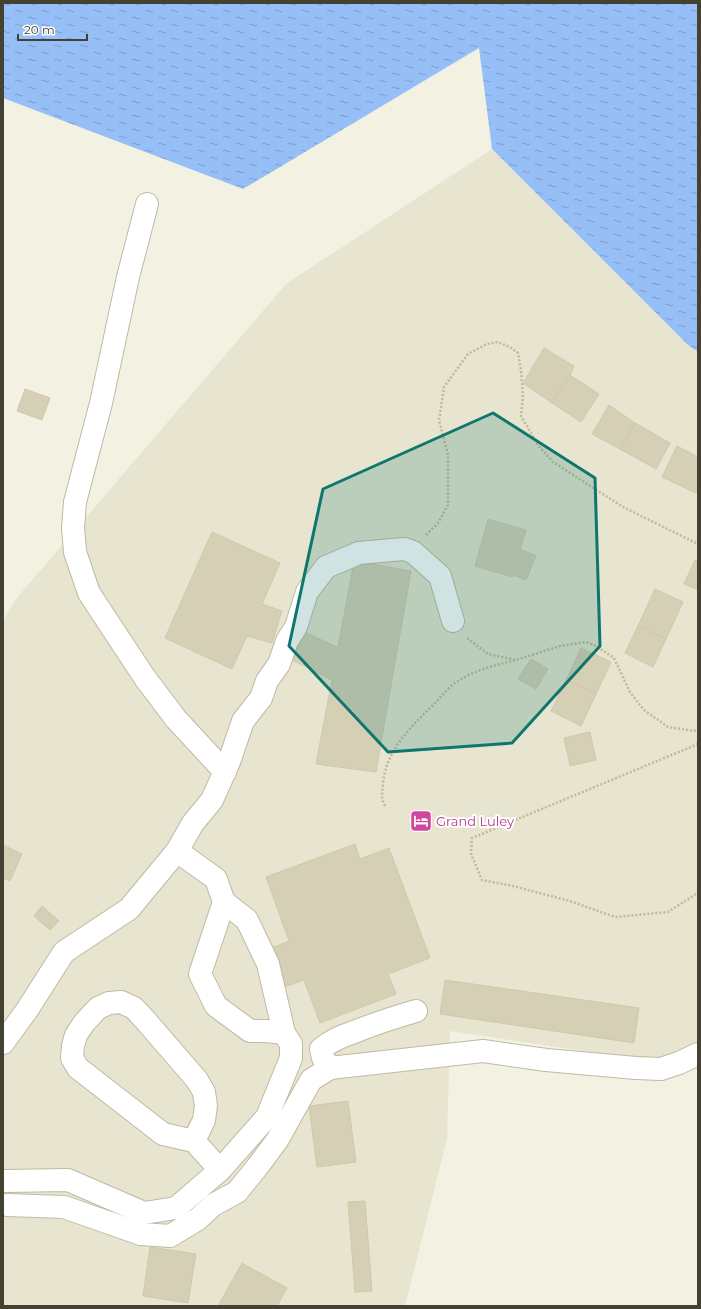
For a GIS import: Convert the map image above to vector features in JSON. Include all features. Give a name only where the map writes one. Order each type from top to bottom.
[{"type":"lane","points":[[147,204],[128,277],[101,403],[75,502],[73,528],[75,552],[89,593],[141,672],[176,719],[225,772]]},
{"type":"lane","points":[[3,1043],[27,1010],[64,952],[129,909],[177,851],[193,823],[212,800],[230,762],[243,721],[261,698],[267,681],[279,664],[287,641],[296,627],[307,592],[326,567],[359,553],[404,549],[413,552],[440,576],[453,621]]},
{"type":"lane","points":[[177,851],[216,879],[224,902],[247,920],[268,964],[284,1033],[291,1044],[291,1058],[267,1117],[220,1170],[176,1208],[144,1213],[68,1180],[4,1180],[8,1193],[5,1207],[64,1207],[141,1234],[170,1236],[198,1219],[213,1205],[237,1192],[278,1139],[311,1080],[330,1068],[483,1051],[546,1060],[661,1069],[679,1063],[698,1054]]},
{"type":"lane","points":[[224,902],[200,974],[216,1006],[250,1031],[284,1033]]},
{"type":"lane","points":[[194,1141],[204,1120],[206,1106],[204,1092],[197,1080],[134,1008],[121,1002],[109,1003],[98,1008],[84,1023],[76,1035],[72,1058],[78,1068],[163,1134],[194,1141],[220,1170]]},
{"type":"lane","points":[[330,1068],[323,1058],[321,1049],[326,1044],[368,1026],[416,1011]]},
{"type":"path","points":[[413,552],[426,535],[438,523],[448,505],[448,455],[439,420],[444,387],[468,354],[486,344],[498,342],[510,347],[518,353],[523,395],[521,416],[538,445],[554,462],[622,506],[698,544]]},
{"type":"path","points":[[453,621],[467,639],[488,654],[516,660]]},
{"type":"path","points":[[385,806],[382,799],[384,774],[395,747],[457,681],[486,668],[560,646],[586,642],[596,646],[614,658],[630,692],[644,710],[668,727],[694,731],[698,729]]},
{"type":"path","points":[[696,894],[668,912],[615,917],[570,901],[513,886],[482,880],[471,854],[472,838],[698,744]]},
{"type":"highlighted area","points":[[493,413],[595,478],[600,646],[512,743],[388,752],[289,646],[323,489]]},
{"type":"shaded area","points":[[492,149],[688,345],[698,352],[698,1068],[450,1031],[447,1139],[405,1306],[3,1306],[3,621],[15,600],[286,284]]},
{"type":"water","points":[[3,3],[698,3],[698,352],[688,345],[492,149],[479,48],[243,189],[3,98]]},
{"type":"building","points":[[544,348],[574,366],[552,403],[523,383]]},
{"type":"building","points":[[570,375],[599,394],[581,422],[552,403]]},
{"type":"building","points":[[25,389],[50,398],[42,420],[17,411]]},
{"type":"building","points":[[609,405],[635,423],[620,449],[592,434]]},
{"type":"building","points":[[635,423],[670,443],[656,469],[620,449]]},
{"type":"building","points":[[677,446],[698,457],[698,489],[696,493],[662,477]]},
{"type":"building","points":[[488,519],[526,530],[520,549],[536,556],[526,580],[513,575],[513,577],[475,566]]},
{"type":"building","points":[[212,532],[280,563],[262,604],[282,611],[272,643],[247,636],[232,669],[165,638]]},
{"type":"building","points":[[695,560],[698,561],[698,590],[684,584]]},
{"type":"building","points":[[354,561],[411,571],[376,772],[316,764],[332,680],[288,658],[301,630],[338,648]]},
{"type":"building","points":[[655,589],[683,602],[666,639],[638,626]]},
{"type":"building","points":[[638,626],[666,639],[653,667],[625,653]]},
{"type":"building","points":[[581,648],[611,662],[596,694],[566,680]]},
{"type":"building","points":[[531,659],[548,669],[536,689],[518,679]]},
{"type":"building","points":[[566,680],[596,694],[581,726],[551,711]]},
{"type":"building","points":[[590,732],[596,760],[570,766],[564,738]]},
{"type":"building","points":[[355,844],[360,859],[389,848],[430,958],[388,974],[396,994],[320,1023],[304,980],[281,988],[267,950],[289,941],[266,877]]},
{"type":"building","points":[[3,845],[22,854],[10,881],[3,878]]},
{"type":"building","points":[[42,906],[59,921],[50,930],[34,916]]},
{"type":"building","points":[[445,980],[639,1008],[634,1043],[440,1014]]},
{"type":"building","points":[[348,1101],[356,1162],[317,1167],[309,1106]]},
{"type":"building","points":[[365,1201],[372,1291],[355,1292],[348,1202]]},
{"type":"building","points":[[150,1247],[196,1254],[188,1303],[143,1296]]},
{"type":"building","points":[[242,1263],[287,1288],[277,1306],[218,1306]]},
{"type":"place","name":"Grand Luley","points":[[421,821]]}]
